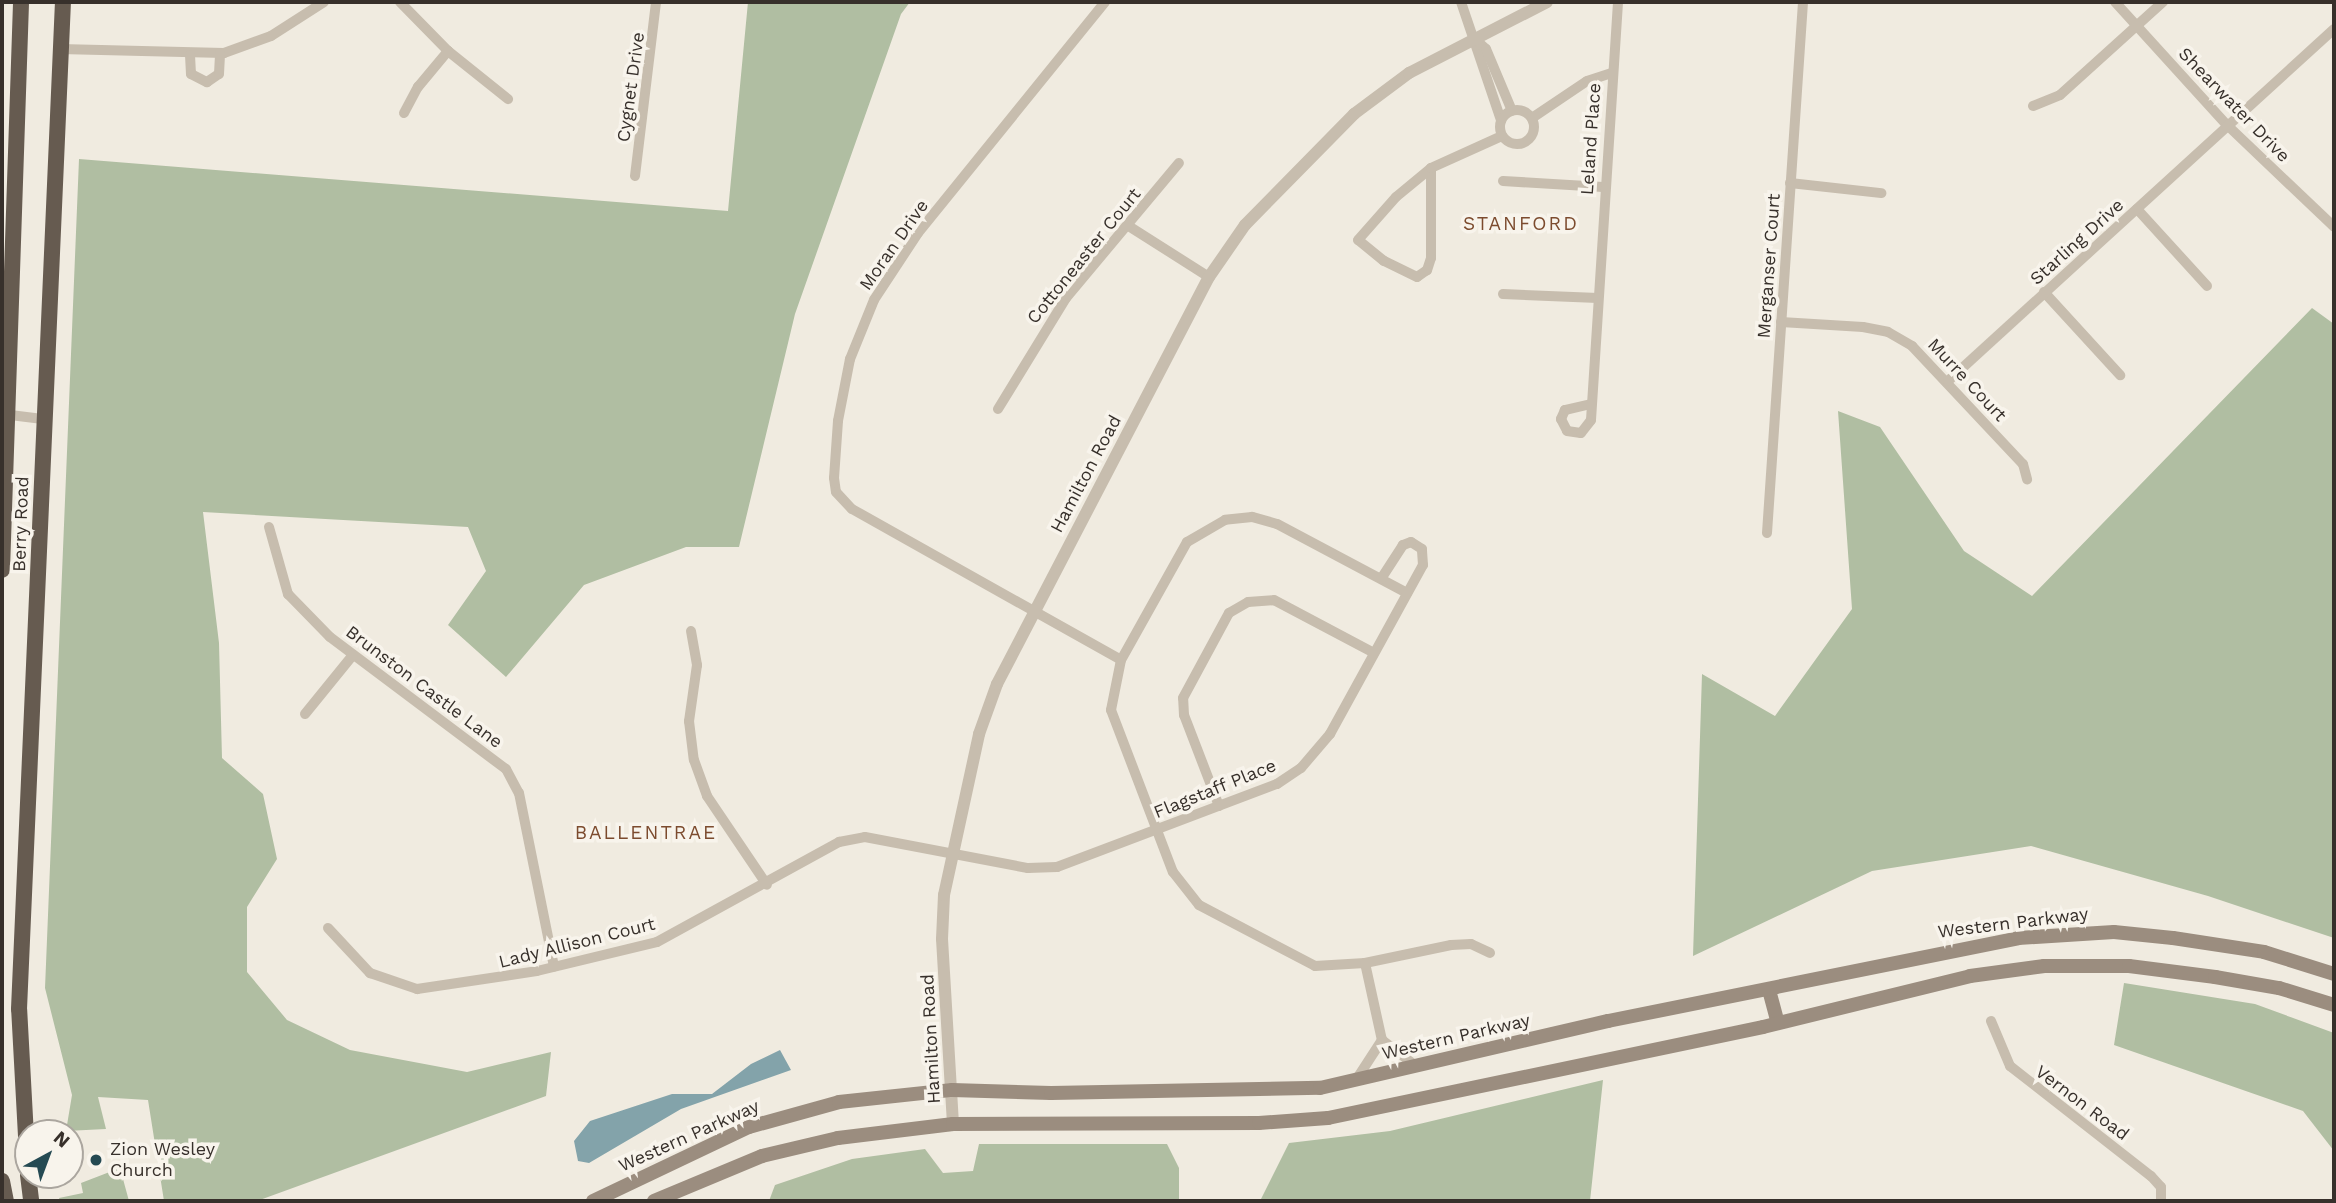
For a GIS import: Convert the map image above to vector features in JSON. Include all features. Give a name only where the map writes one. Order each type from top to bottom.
[{"type":"highway","name":"Berry Road","points":[[2,570],[5,413],[21,2]]},
{"type":"highway","name":"Berry Road","points":[[25,1119],[19,1009],[63,2]]},
{"type":"highway","points":[[2,1181],[6,1201]]},
{"type":"main road","name":"Western Parkway","points":[[593,1201],[749,1126],[839,1102],[952,1090],[1051,1093],[1320,1088],[1951,948],[2080,933],[2115,932],[2264,952],[2334,974]]},
{"type":"main road","points":[[654,1201],[762,1156],[804,1145],[897,1128],[953,1124],[1259,1123],[1328,1118],[1441,1098],[1778,1023],[1970,976],[2044,966],[2129,966],[2215,977],[2279,988],[2334,1005]]},
{"type":"main road","points":[[1769,989],[1778,1023]]},
{"type":"street","points":[[60,49],[190,55],[220,53],[271,36],[324,2]]},
{"type":"street","points":[[400,2],[448,51],[508,99]]},
{"type":"street","name":"Cygnet Drive","points":[[635,176],[656,2]]},
{"type":"street","name":"Moran Drive","points":[[1105,2],[892,270],[850,359],[838,421],[834,478],[842,503],[1121,660]]},
{"type":"street","points":[[1461,2],[1502,120],[1502,136]]},
{"type":"street","name":"Hamilton Road","points":[[953,1124],[942,939],[944,895],[956,852],[979,734],[997,684],[1209,277],[1245,225],[1354,114],[1409,73],[1547,2]]},
{"type":"street","name":"Leland Place","points":[[1591,404],[1603,187],[1618,2]]},
{"type":"street","name":"Merganser Court","points":[[1767,533],[1803,2]]},
{"type":"street","name":"Shearwater Drive","points":[[2115,2],[2226,124],[2334,227]]},
{"type":"street","points":[[2033,106],[2060,95],[2163,2]]},
{"type":"street","name":"Starling Drive","points":[[1948,381],[2226,124],[2334,29]]},
{"type":"street","points":[[1476,40],[1486,49],[1512,111]]},
{"type":"street","points":[[404,113],[418,87],[448,51]]},
{"type":"street","points":[[190,55],[191,74],[207,82],[219,74],[220,53]]},
{"type":"street","points":[[1532,118],[1572,90],[1611,73]]},
{"type":"street","points":[[1502,120],[1512,111],[1523,111],[1532,118],[1534,130],[1524,143],[1512,144],[1502,136]]},
{"type":"street","points":[[1431,168],[1431,258],[1427,270],[1417,277],[1384,261],[1358,240],[1396,197],[1431,168],[1502,136]]},
{"type":"street","name":"Cottoneaster Court","points":[[998,409],[1066,298],[1179,163]]},
{"type":"street","points":[[1503,181],[1603,187]]},
{"type":"street","points":[[1790,183],[1881,193]]},
{"type":"street","points":[[2137,209],[2207,286]]},
{"type":"street","points":[[1127,225],[1209,277]]},
{"type":"street","points":[[2044,292],[2120,375]]},
{"type":"street","points":[[1503,294],[1598,298]]},
{"type":"street","name":"Murre Court","points":[[1781,322],[1888,332],[1912,345],[2023,464],[2026,479]]},
{"type":"street","points":[[5,413],[43,419]]},
{"type":"street","points":[[1407,593],[1278,524],[1252,517],[1225,520],[1187,542],[1121,660],[1111,710],[1155,831],[1178,881],[1199,905],[1315,966],[1365,963],[1451,945],[1471,944],[1490,953]]},
{"type":"street","name":"Brunston Castle Lane","points":[[269,527],[288,594],[353,655],[506,769],[519,793],[554,967]]},
{"type":"street","name":"Flagstaff Place","points":[[956,852],[1047,869],[1277,784],[1310,759],[1330,734],[1425,559],[1417,544],[1403,545],[1381,579]]},
{"type":"street","points":[[1219,806],[1184,715],[1183,698],[1228,613],[1248,602],[1274,600],[1374,653]]},
{"type":"street","points":[[691,632],[697,665],[689,721],[694,760],[707,796],[766,885]]},
{"type":"street","points":[[305,714],[353,655]]},
{"type":"street","name":"Lady Allison Court","points":[[328,928],[370,973],[417,989],[554,967],[657,942],[766,885],[839,842],[865,837],[956,852]]},
{"type":"street","points":[[1365,963],[1382,1040],[1416,1066]]},
{"type":"street","name":"Vernon Road","points":[[1991,1021],[2010,1066],[2151,1176],[2161,1188],[2161,1201]]},
{"type":"street","points":[[1355,1080],[1382,1040]]},
{"type":"green space","points":[[748,2],[910,2],[901,14],[795,314],[739,547],[686,547],[584,585],[506,677],[448,625],[486,571],[468,527],[203,512],[219,643],[222,758],[263,794],[277,859],[247,907],[247,972],[287,1020],[350,1050],[467,1072],[551,1052],[546,1096],[257,1201],[164,1201],[148,1100],[98,1097],[106,1129],[84,1130],[84,1119],[68,1119],[72,1095],[45,988],[79,159],[728,211]]},
{"type":"green space","points":[[2312,308],[2334,324],[2334,938],[2208,896],[2031,846],[1872,871],[1693,956],[1702,674],[1775,716],[1852,609],[1838,411],[1880,427],[1964,551],[2032,596]]},
{"type":"green space","points":[[2124,983],[2255,1004],[2334,1033],[2334,1151],[2303,1111],[2114,1045]]},
{"type":"green space","points":[[1603,1080],[1590,1201],[1260,1201],[1289,1143],[1390,1131]]},
{"type":"green space","points":[[979,1144],[1167,1144],[1179,1168],[1179,1201],[769,1201],[775,1185],[852,1159],[925,1149],[943,1173],[973,1171]]},
{"type":"green space","points":[[120,1168],[129,1201],[60,1201],[59,1198],[83,1193],[84,1182]]},
{"type":"water","points":[[780,1050],[791,1070],[681,1109],[589,1163],[578,1161],[574,1141],[590,1121],[672,1094],[712,1094],[751,1064]]},
{"type":"place","name":"Zion Wesley Church","points":[[96,1160]]},
{"type":"district","name":"STANFORD","points":[[1521,224]]},
{"type":"district","name":"BALLENTRAE","points":[[646,833]]}]
